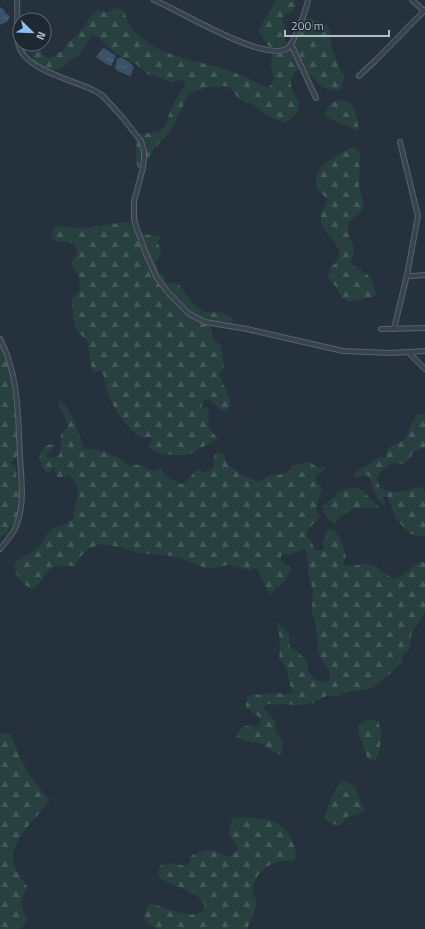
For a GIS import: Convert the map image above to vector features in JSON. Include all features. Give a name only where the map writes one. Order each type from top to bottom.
[{"type":"street","points":[[17,0],[18,42],[23,54],[48,72],[97,92],[122,117],[141,141],[144,151],[144,158],[143,168],[134,201],[134,218],[136,226],[146,254],[157,278],[166,290],[189,314],[205,322],[343,351],[409,353],[425,351]]},
{"type":"street","points":[[154,0],[209,28],[257,48],[273,51],[284,50],[291,44],[308,0]]},
{"type":"street","points":[[359,76],[424,11],[412,0]]},
{"type":"street","points":[[291,44],[316,98]]},
{"type":"street","points":[[394,329],[407,275],[418,216],[400,142]]},
{"type":"street","points":[[407,275],[425,275]]},
{"type":"street","points":[[381,329],[425,328]]},
{"type":"street","points":[[0,339],[8,356],[15,389],[18,409],[22,482],[22,500],[17,525],[0,549]]},
{"type":"street","points":[[409,353],[425,369]]},
{"type":"green space","points":[[276,0],[295,0],[293,10],[284,15],[282,20],[286,28],[285,42],[290,41],[295,33],[294,22],[307,18],[327,25],[330,31],[332,51],[344,77],[341,89],[326,89],[308,73],[301,70],[296,71],[292,78],[291,86],[298,100],[299,107],[296,114],[284,123],[266,115],[255,106],[239,99],[229,87],[210,87],[189,93],[172,129],[154,149],[143,168],[138,168],[136,160],[136,148],[139,136],[161,130],[163,128],[167,122],[175,101],[186,85],[184,80],[171,82],[148,74],[136,64],[115,53],[98,37],[92,36],[77,57],[71,59],[61,69],[55,70],[38,65],[34,61],[30,52],[41,52],[43,55],[49,58],[64,50],[71,39],[78,34],[96,12],[108,12],[115,9],[121,9],[123,10],[134,32],[153,46],[171,54],[228,70],[267,88],[274,80],[271,64],[272,50],[265,42],[259,31]]},
{"type":"green space","points":[[338,100],[349,103],[352,106],[356,115],[359,131],[330,119],[326,115],[332,102]]},
{"type":"green space","points":[[353,147],[358,149],[360,155],[359,187],[364,204],[360,212],[349,222],[348,226],[354,250],[350,262],[366,273],[371,279],[376,296],[351,302],[343,298],[328,277],[331,266],[335,264],[340,254],[336,243],[322,227],[321,215],[327,200],[318,190],[316,180],[321,167],[336,156]]},
{"type":"green space","points":[[135,221],[139,232],[161,236],[157,243],[161,249],[161,253],[156,263],[159,273],[165,276],[165,282],[172,282],[179,285],[191,301],[204,312],[224,313],[233,320],[231,332],[226,321],[217,322],[211,320],[207,324],[211,328],[212,337],[221,346],[224,369],[219,374],[230,400],[229,408],[225,411],[218,408],[208,399],[204,400],[202,408],[206,407],[209,410],[208,427],[218,439],[217,441],[214,440],[188,455],[162,454],[150,449],[148,444],[153,440],[153,438],[138,436],[118,414],[109,397],[103,374],[100,371],[95,372],[92,370],[87,340],[77,330],[74,322],[72,299],[81,288],[79,277],[72,263],[77,252],[76,246],[73,243],[57,241],[52,238],[53,227],[55,226],[85,228]]},
{"type":"green space","points":[[0,338],[6,346],[9,374],[13,384],[13,389],[17,394],[19,453],[11,463],[16,469],[21,495],[17,524],[12,525],[0,538]]},
{"type":"green space","points":[[59,400],[64,404],[72,416],[85,449],[109,453],[121,459],[129,467],[132,465],[138,465],[155,471],[161,468],[167,476],[180,484],[186,482],[197,469],[203,473],[212,469],[214,465],[214,456],[219,452],[224,455],[228,466],[233,468],[238,473],[259,482],[272,475],[285,474],[297,464],[310,462],[321,468],[326,465],[324,471],[316,476],[317,482],[322,489],[317,504],[317,515],[321,516],[306,533],[315,549],[320,551],[324,549],[322,542],[325,539],[327,531],[330,529],[339,536],[342,544],[346,556],[343,565],[352,566],[366,563],[375,566],[393,579],[404,574],[421,561],[425,563],[425,613],[412,632],[411,643],[408,651],[403,654],[403,660],[393,671],[371,689],[347,692],[341,694],[339,697],[328,695],[313,703],[301,705],[267,704],[263,708],[275,721],[276,733],[283,742],[283,748],[280,754],[259,743],[245,741],[237,737],[242,727],[257,727],[261,723],[259,717],[246,707],[247,696],[274,693],[287,694],[293,692],[287,670],[279,659],[280,640],[276,621],[289,634],[290,647],[300,653],[306,660],[308,671],[312,677],[322,682],[328,682],[330,677],[329,671],[320,656],[318,649],[316,626],[312,611],[313,590],[308,574],[308,558],[305,549],[291,554],[281,555],[281,561],[290,567],[291,570],[283,584],[275,589],[271,595],[267,591],[258,570],[255,568],[249,570],[228,565],[208,569],[171,556],[139,553],[120,547],[102,544],[89,548],[80,557],[75,566],[54,567],[49,570],[36,587],[32,589],[26,585],[18,576],[14,565],[21,558],[37,549],[52,529],[64,524],[70,519],[73,519],[77,500],[78,491],[76,483],[73,479],[69,475],[65,477],[57,477],[54,467],[49,473],[46,473],[39,457],[44,447],[49,444],[55,444],[55,446],[47,454],[47,457],[57,457],[60,454],[61,434],[68,426],[59,406]]},
{"type":"green space","points":[[417,415],[425,415],[425,447],[413,452],[405,464],[393,463],[381,471],[377,478],[380,488],[392,492],[402,492],[416,487],[421,487],[425,491],[425,537],[411,534],[405,529],[395,517],[388,497],[386,496],[383,498],[385,505],[378,499],[368,475],[357,477],[354,475],[356,472],[379,457],[386,457],[386,452],[388,449],[401,442],[408,435],[410,426]]},
{"type":"green space","points":[[354,487],[364,492],[379,508],[356,508],[348,511],[336,522],[332,522],[326,516],[322,506],[336,496],[337,492]]},
{"type":"green space","points":[[367,720],[378,721],[380,726],[381,741],[376,760],[368,759],[359,732],[362,722]]},
{"type":"green space","points":[[0,733],[11,734],[26,770],[50,800],[21,835],[14,851],[14,866],[27,886],[21,903],[27,920],[21,929],[0,929]]},
{"type":"green space","points":[[342,781],[353,785],[365,810],[359,814],[347,817],[341,825],[336,825],[325,819],[331,799]]},
{"type":"green space","points":[[234,817],[260,818],[276,822],[288,833],[293,842],[295,852],[294,861],[272,864],[258,876],[252,891],[256,900],[255,910],[247,929],[158,929],[146,922],[144,916],[149,904],[181,914],[195,914],[202,912],[205,906],[198,897],[187,890],[163,880],[159,877],[158,871],[161,865],[166,863],[187,866],[192,855],[207,850],[218,852],[229,857],[232,855],[238,846],[232,839],[229,829]]},
{"type":"water","points":[[0,7],[10,16],[7,22],[0,25]]},
{"type":"water","points":[[104,48],[116,56],[111,66],[96,57]]},
{"type":"water","points":[[121,57],[134,67],[131,75],[129,76],[116,70],[115,68],[117,59]]}]
